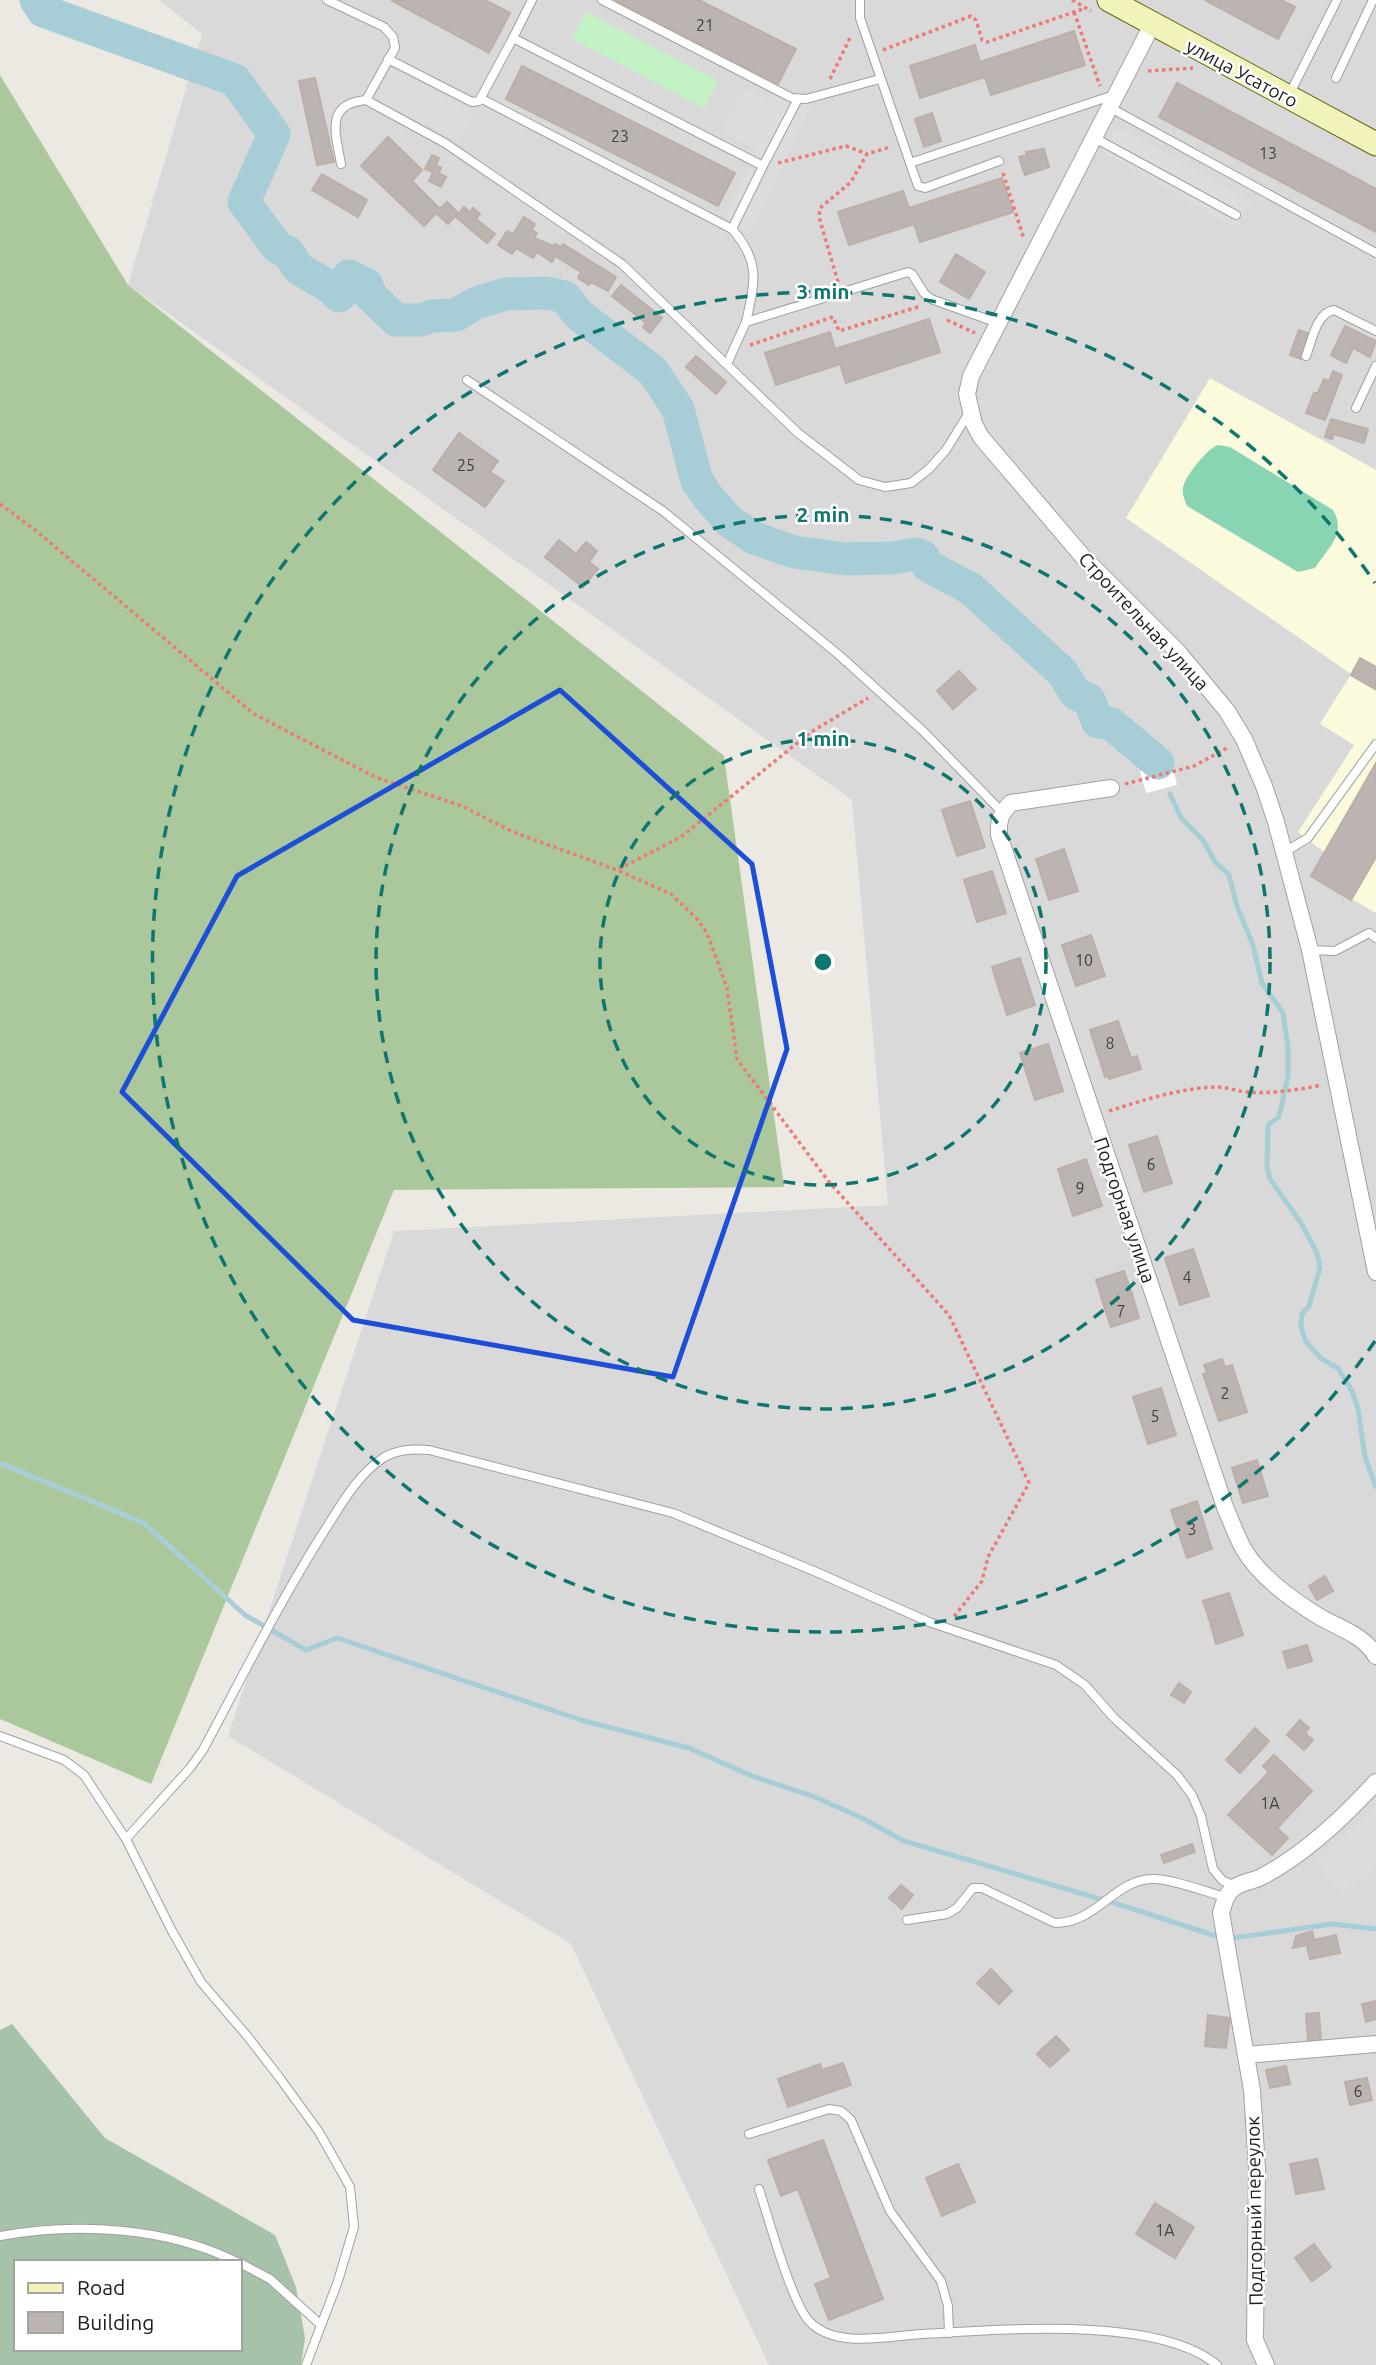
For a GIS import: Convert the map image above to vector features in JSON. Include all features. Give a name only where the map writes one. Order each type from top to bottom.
[{"type":"street","name":"улица Усатого","points":[[1109,0],[1376,144]]},
{"type":"street","name":"Строительная улица","points":[[1153,25],[1109,100],[1093,137],[971,376],[967,394],[970,411],[981,437],[1007,469],[1084,558],[1179,653],[1227,711],[1244,739],[1264,786],[1310,950],[1376,1272]]},
{"type":"street","points":[[1002,812],[1011,803],[1111,788]]},
{"type":"street","name":"Подгорная улица","points":[[1002,812],[998,822],[999,835],[1225,1507],[1243,1548],[1256,1568],[1268,1578],[1313,1613],[1360,1637],[1369,1644],[1376,1656]]},
{"type":"street","points":[[1231,1892],[1271,1872],[1309,1845],[1354,1806],[1376,1782]]},
{"type":"street","name":"Подгорный переулок","points":[[1231,1892],[1221,1913],[1252,2090],[1257,2169],[1255,2340],[1266,2365]]},
{"type":"street","points":[[1246,2055],[1376,2044]]},
{"type":"lane","points":[[327,0],[384,27],[393,37],[394,48],[366,100]]},
{"type":"lane","points":[[482,99],[532,0]]},
{"type":"lane","points":[[603,0],[798,99],[880,79]]},
{"type":"lane","points":[[860,0],[860,18],[871,55],[918,186],[925,188],[999,161]]},
{"type":"lane","points":[[1336,78],[1373,0]]},
{"type":"lane","points":[[1287,97],[1332,1]]},
{"type":"lane","points":[[513,38],[763,166]]},
{"type":"lane","points":[[388,58],[472,102],[482,99],[732,229],[746,245],[754,274],[746,322],[727,364]]},
{"type":"lane","points":[[732,229],[798,99]]},
{"type":"lane","points":[[341,164],[334,126],[338,112],[353,101],[366,100],[445,143],[622,264],[798,433],[859,480],[885,487],[911,483],[929,469],[946,450],[970,411]]},
{"type":"lane","points":[[910,163],[1109,100],[1376,253]]},
{"type":"lane","points":[[1093,137],[1236,215]]},
{"type":"lane","points":[[746,322],[908,272],[931,299],[998,323]]},
{"type":"lane","points":[[1306,356],[1321,317],[1327,312],[1335,310],[1376,331]]},
{"type":"lane","points":[[1356,408],[1376,366]]},
{"type":"lane","points":[[467,380],[663,511],[839,655],[923,731],[1002,812]]},
{"type":"lane","points":[[1283,853],[1308,838],[1376,744]]},
{"type":"lane","points":[[1310,950],[1335,951],[1369,933],[1376,939]]},
{"type":"lane","points":[[126,1839],[203,1750],[296,1577],[359,1479],[380,1460],[407,1449],[439,1451],[673,1513],[945,1628],[1042,1660],[1068,1672],[1085,1685],[1114,1718],[1177,1775],[1192,1795],[1201,1816],[1213,1869],[1231,1892]]},
{"type":"lane","points":[[0,1736],[64,1760],[84,1775],[126,1839],[201,1982],[248,2037],[319,2132],[350,2187],[354,2227],[338,2281],[306,2365]]},
{"type":"lane","points":[[907,1920],[947,1914],[957,1908],[973,1888],[982,1888],[1055,1923],[1068,1923],[1086,1916],[1138,1880],[1154,1878],[1231,1892]]},
{"type":"lane","points":[[749,2134],[828,2109],[841,2111],[851,2120],[890,2211],[941,2281],[948,2306],[948,2333]]},
{"type":"lane","points":[[759,2189],[801,2311],[820,2331],[852,2338],[1050,2327],[1149,2336],[1205,2354],[1217,2365]]},
{"type":"lane","points":[[0,2236],[23,2232],[118,2230],[198,2245],[233,2260]]},
{"type":"lane","points":[[242,2264],[270,2279],[321,2325]]},
{"type":"path","points":[[871,55],[971,16],[976,20],[982,40],[987,42],[1086,8]]},
{"type":"path","points":[[1074,12],[1109,100]]},
{"type":"path","points":[[822,95],[860,18]]},
{"type":"path","points":[[1125,75],[1168,68],[1200,69]]},
{"type":"path","points":[[841,293],[819,218],[820,208],[851,182],[867,154],[903,143]]},
{"type":"path","points":[[763,166],[846,146],[855,147],[867,154]]},
{"type":"path","points":[[999,161],[1030,259]]},
{"type":"path","points":[[732,351],[833,317],[839,331],[918,307],[929,312]]},
{"type":"path","points":[[939,317],[970,331]]},
{"type":"path","points":[[0,504],[35,530],[254,714],[375,777],[462,806],[513,832],[617,870],[671,894],[697,919],[707,933],[727,988],[737,1059],[829,1182],[949,1315],[1029,1483],[988,1557],[982,1581],[945,1628]]},
{"type":"path","points":[[617,870],[681,837],[811,732],[879,691]]},
{"type":"path","points":[[1142,780],[1194,766],[1244,739]]},
{"type":"path","points":[[1093,1116],[1173,1091],[1218,1087],[1247,1092],[1301,1089]]},
{"type":"highlighted area","points":[[560,690],[752,864],[787,1049],[673,1377],[353,1320],[122,1092],[237,876]]},
{"type":"shaded area","points":[[159,0],[1376,0],[1376,2365],[769,2365],[571,1944],[228,1736],[394,1231],[888,1205],[852,800],[128,285],[202,34]]},
{"type":"shaded area","points":[[391,68],[474,113],[459,142],[376,97]]},
{"type":"shaded area","points":[[775,86],[813,105],[749,235],[723,221],[758,150],[723,132],[744,89],[768,100]]},
{"type":"shaded area","points":[[1125,130],[1251,201],[1236,229],[1102,152],[1113,132]]},
{"type":"shaded area","points":[[1210,378],[1376,470],[1376,913],[1311,876],[1325,853],[1298,832],[1354,745],[1320,724],[1351,674],[1126,518]]},
{"type":"shaded area","points":[[1376,1807],[1376,1868],[1341,1892],[1315,1861]]},
{"type":"shaded area","points":[[12,2024],[105,2138],[275,2235],[296,2287],[305,2338],[301,2365],[0,2365],[0,2030]]},
{"type":"green space","points":[[586,12],[718,81],[704,108],[572,39]]},
{"type":"green space","points":[[0,75],[128,285],[724,756],[784,1187],[394,1190],[151,1784],[0,1719]]},
{"type":"green space","points":[[1218,445],[1230,447],[1333,510],[1337,519],[1337,534],[1315,568],[1298,572],[1187,506],[1183,489],[1186,479],[1204,456]]},
{"type":"pier","points":[[1172,763],[1177,785],[1146,793],[1140,771]]},
{"type":"building","points":[[391,0],[485,0],[510,13],[489,53]]},
{"type":"building","points":[[615,0],[699,0],[796,49],[778,84]]},
{"type":"building","points":[[1205,0],[1281,0],[1295,7],[1278,39]]},
{"type":"building","points":[[1074,31],[1085,65],[991,95],[985,77],[920,98],[910,66],[975,45],[980,62]]},
{"type":"building","points":[[522,66],[735,173],[718,206],[506,99]]},
{"type":"building","points":[[315,78],[334,162],[317,165],[299,81]]},
{"type":"building","points":[[1177,83],[1376,189],[1376,232],[1159,117]]},
{"type":"building","points":[[932,113],[941,141],[924,147],[915,119]]},
{"type":"building","points":[[388,137],[422,170],[412,181],[440,209],[447,202],[458,213],[448,224],[436,213],[424,226],[361,166]]},
{"type":"building","points":[[1044,149],[1049,167],[1025,175],[1019,157],[1027,155],[1026,152]]},
{"type":"building","points":[[432,155],[439,158],[436,165],[441,168],[439,173],[446,177],[441,187],[429,181],[433,172],[425,169]]},
{"type":"building","points":[[322,174],[367,200],[358,217],[312,190]]},
{"type":"building","points":[[1002,178],[1013,212],[920,242],[914,224],[849,245],[838,212],[903,191],[909,208]]},
{"type":"building","points":[[464,207],[470,212],[473,208],[480,214],[476,219],[495,234],[487,243],[456,217]]},
{"type":"building","points":[[524,217],[535,224],[532,230],[537,233],[534,238],[553,246],[555,244],[561,247],[563,244],[616,277],[608,291],[578,278],[581,272],[555,256],[552,262],[537,252],[533,258],[516,248],[512,254],[498,245],[507,231],[513,234]]},
{"type":"building","points":[[956,254],[985,272],[969,299],[940,282]]},
{"type":"building","points":[[621,285],[662,318],[650,333],[643,327],[646,323],[612,296]]},
{"type":"building","points":[[929,319],[940,352],[846,383],[840,364],[776,385],[765,353],[830,332],[835,349]]},
{"type":"building","points":[[1345,326],[1376,341],[1370,357],[1353,348],[1346,363],[1331,355]]},
{"type":"building","points":[[1299,330],[1310,334],[1301,359],[1290,355]]},
{"type":"building","points":[[696,356],[726,382],[716,394],[686,367]]},
{"type":"building","points":[[1333,371],[1342,375],[1325,420],[1306,413],[1314,393],[1318,393],[1324,379],[1329,381]]},
{"type":"building","points":[[1331,419],[1368,429],[1364,443],[1334,434],[1332,439],[1325,437]]},
{"type":"building","points":[[459,433],[498,461],[490,472],[504,481],[485,507],[433,470]]},
{"type":"building","points":[[559,540],[576,554],[586,542],[597,551],[589,562],[598,569],[583,587],[545,557]]},
{"type":"building","points":[[1360,658],[1376,667],[1375,689],[1351,675]]},
{"type":"building","points":[[959,671],[976,689],[953,709],[937,691]]},
{"type":"building","points":[[1376,763],[1376,857],[1351,900],[1311,876]]},
{"type":"building","points":[[970,801],[985,847],[957,856],[942,810]]},
{"type":"building","points":[[1064,849],[1078,891],[1049,900],[1036,859]]},
{"type":"building","points":[[992,871],[1006,913],[977,922],[964,880]]},
{"type":"building","points":[[1091,935],[1105,976],[1076,986],[1062,945]]},
{"type":"building","points":[[1020,958],[1035,1005],[1007,1015],[992,967]]},
{"type":"building","points":[[1118,1021],[1131,1058],[1137,1056],[1141,1069],[1109,1079],[1108,1076],[1105,1077],[1090,1030]]},
{"type":"building","points":[[1048,1044],[1063,1091],[1035,1100],[1020,1053]]},
{"type":"building","points":[[1157,1136],[1172,1183],[1144,1192],[1129,1145]]},
{"type":"building","points":[[1086,1159],[1102,1206],[1073,1216],[1058,1169]]},
{"type":"building","points":[[1193,1249],[1209,1296],[1180,1305],[1165,1258]]},
{"type":"building","points":[[1124,1271],[1132,1294],[1103,1303],[1096,1280]]},
{"type":"building","points":[[1132,1294],[1139,1318],[1111,1327],[1103,1303]]},
{"type":"building","points":[[1222,1359],[1225,1367],[1232,1365],[1247,1412],[1219,1421],[1203,1374],[1207,1373],[1204,1365]]},
{"type":"building","points":[[1161,1388],[1176,1435],[1148,1444],[1133,1397]]},
{"type":"building","points":[[1257,1460],[1268,1496],[1243,1503],[1232,1468]]},
{"type":"building","points":[[1197,1501],[1212,1549],[1187,1558],[1171,1510]]},
{"type":"building","points":[[1325,1576],[1333,1591],[1317,1600],[1309,1586]]},
{"type":"building","points":[[1229,1593],[1236,1614],[1210,1622],[1203,1601]]},
{"type":"building","points":[[1236,1614],[1243,1635],[1216,1644],[1210,1622]]},
{"type":"building","points":[[1307,1645],[1312,1661],[1288,1668],[1283,1652]]},
{"type":"building","points":[[1179,1683],[1191,1692],[1184,1703],[1171,1695]]},
{"type":"building","points":[[1300,1720],[1309,1728],[1305,1733],[1313,1740],[1304,1750],[1287,1735]]},
{"type":"building","points":[[1255,1728],[1269,1741],[1240,1773],[1226,1760]]},
{"type":"building","points":[[1274,1755],[1312,1791],[1277,1828],[1288,1838],[1272,1855],[1228,1815],[1269,1772],[1263,1766]]},
{"type":"building","points":[[1192,1844],[1195,1852],[1164,1863],[1161,1855]]},
{"type":"building","points":[[901,1885],[913,1895],[902,1909],[889,1898]]},
{"type":"building","points":[[1312,1931],[1314,1940],[1336,1935],[1340,1953],[1310,1959],[1307,1945],[1293,1948],[1296,1936]]},
{"type":"building","points":[[991,1969],[1012,1991],[999,2004],[977,1983]]},
{"type":"building","points":[[1376,2001],[1376,2019],[1366,2022],[1362,2004]]},
{"type":"building","points":[[1319,2013],[1321,2041],[1308,2042],[1306,2014]]},
{"type":"building","points":[[1208,2015],[1230,2018],[1226,2048],[1205,2046]]},
{"type":"building","points":[[1056,2036],[1069,2050],[1050,2067],[1037,2054]]},
{"type":"building","points":[[843,2063],[851,2085],[788,2107],[778,2079],[820,2064],[822,2070]]},
{"type":"building","points":[[1286,2066],[1290,2084],[1270,2088],[1266,2070]]},
{"type":"building","points":[[1367,2078],[1372,2100],[1350,2105],[1345,2082]]},
{"type":"building","points":[[823,2140],[883,2299],[829,2320],[815,2284],[831,2278],[798,2189],[781,2196],[768,2160]]},
{"type":"building","points":[[1317,2159],[1324,2189],[1296,2194],[1290,2164]]},
{"type":"building","points":[[958,2164],[975,2202],[942,2216],[926,2178]]},
{"type":"building","points":[[1155,2203],[1194,2227],[1175,2258],[1136,2234]]},
{"type":"building","points":[[1314,2244],[1331,2267],[1312,2281],[1295,2258]]},
{"type":"waterway","points":[[36,0],[43,11],[235,80],[274,134],[244,202],[278,248],[288,252],[298,268],[330,287],[339,296],[346,289],[344,282],[349,276],[367,285],[370,295],[396,320],[422,320],[432,316],[456,315],[476,303],[506,294],[547,293],[565,297],[579,315],[653,371],[678,409],[697,481],[729,521],[754,538],[794,552],[845,559],[892,558],[916,554],[923,557],[928,566],[971,589],[1062,672],[1076,694],[1089,700],[1098,722],[1110,723],[1158,763]]},
{"type":"waterway","points":[[1170,794],[1181,818],[1203,840],[1215,862],[1229,875],[1237,906],[1253,945],[1262,983],[1283,1013],[1288,1048],[1288,1076],[1279,1117],[1268,1125],[1267,1168],[1270,1179],[1301,1223],[1317,1253],[1320,1268],[1309,1306],[1302,1314],[1301,1327],[1306,1342],[1322,1359],[1338,1368],[1352,1391],[1358,1409],[1365,1457],[1376,1487]]},
{"type":"waterway","points":[[0,1463],[144,1523],[245,1615],[306,1650],[337,1638],[581,1720],[689,1748],[752,1776],[815,1797],[904,1841],[1225,1939],[1332,1924],[1376,1929]]}]
